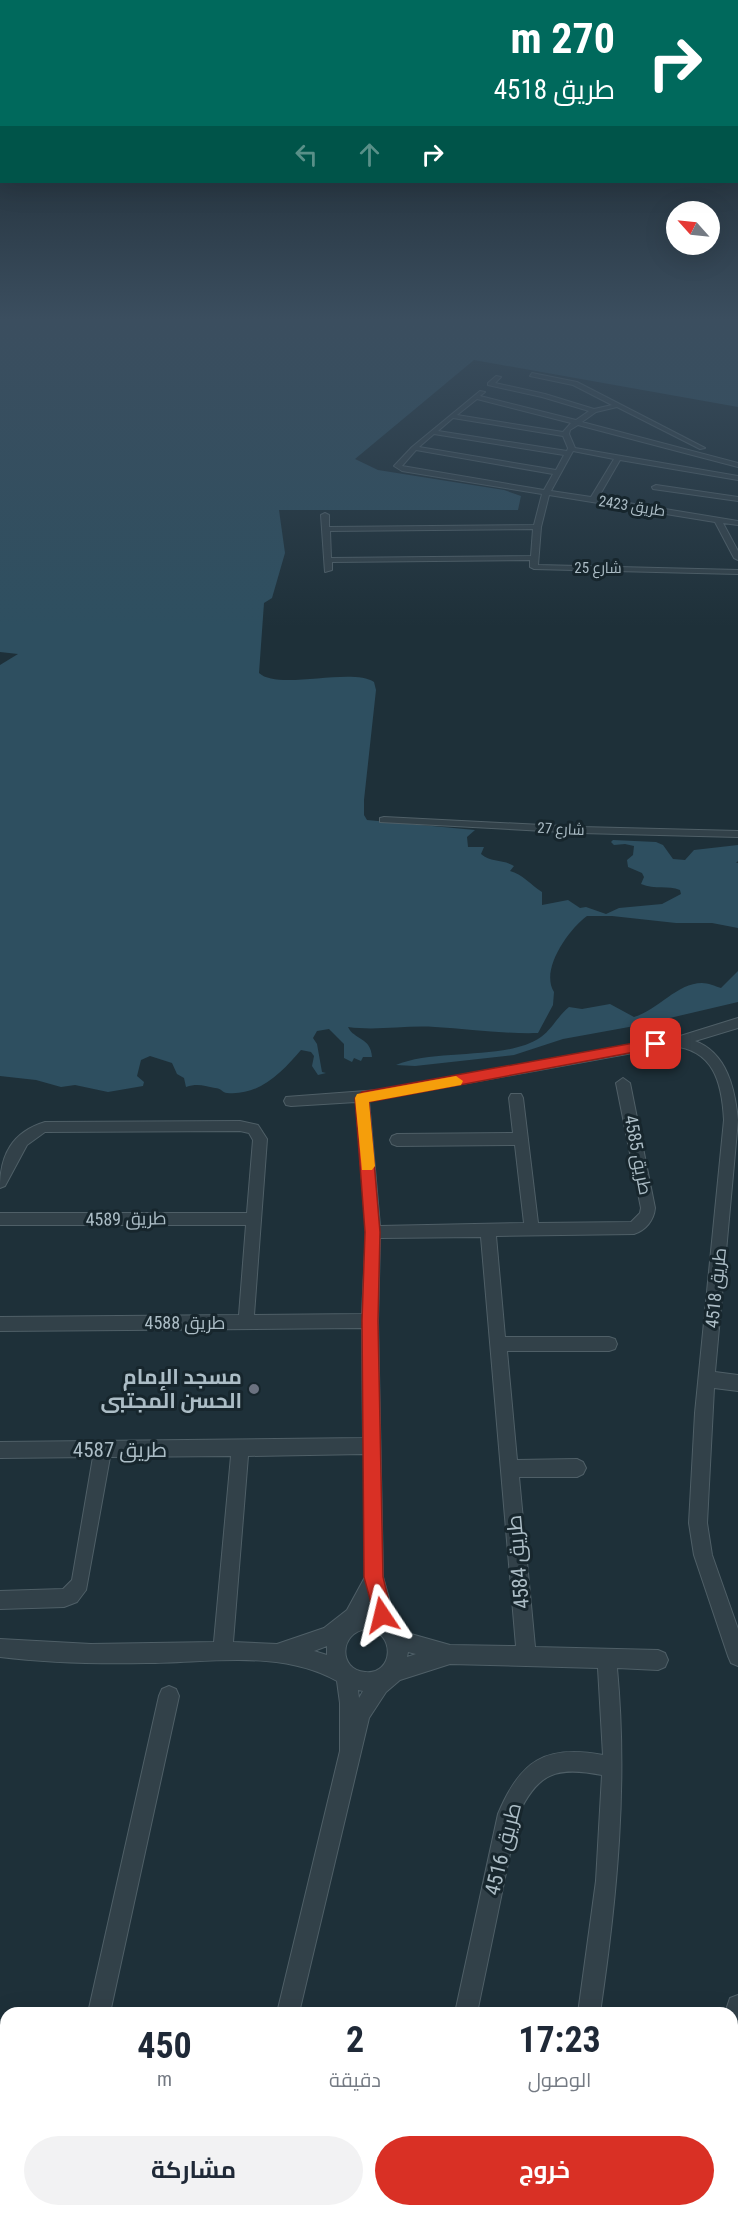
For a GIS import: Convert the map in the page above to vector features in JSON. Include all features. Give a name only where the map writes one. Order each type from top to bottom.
[{"type":"street","points":[[414,448],[447,420]]},
{"type":"street","points":[[328,560],[534,558],[537,527],[546,493],[570,452],[572,443],[566,434],[480,420]]},
{"type":"street","points":[[569,420],[738,465]]},
{"type":"street","points":[[566,434],[569,427],[578,420]]},
{"type":"street","points":[[619,433],[633,425],[651,421],[725,460]]},
{"type":"street","points":[[433,432],[618,458],[738,478]]},
{"type":"street","points":[[414,448],[559,472]]},
{"type":"street","name":"طريق 2423","points":[[414,448],[398,464],[399,468],[593,500],[650,498],[718,520],[738,523]]},
{"type":"street","points":[[593,500],[618,458]]},
{"type":"street","points":[[667,467],[650,498],[738,499]]},
{"type":"street","points":[[325,516],[328,570]]},
{"type":"street","points":[[718,520],[738,558]]},
{"type":"street","points":[[326,529],[537,527]]},
{"type":"street","name":"شارع 25","points":[[534,558],[533,566],[539,569],[615,567],[738,572]]},
{"type":"street","name":"شارع 27","points":[[384,820],[581,830],[738,834]]},
{"type":"street","points":[[291,1101],[362,1098],[680,1041],[738,1023]]},
{"type":"street","name":"طريق 4518","points":[[680,1041],[700,1047],[714,1060],[723,1075],[730,1098],[730,1140],[707,1379],[698,1523],[703,1555],[738,1656]]},
{"type":"street","name":"طريق 4585","points":[[373,1232],[627,1230],[634,1228],[647,1216],[646,1194],[623,1083]]},
{"type":"street","points":[[289,2007],[349,1748],[357,1722],[381,1679],[394,1664],[396,1654],[393,1634],[387,1626],[374,1577],[370,1321],[373,1232],[362,1098]]},
{"type":"street","points":[[516,1098],[532,1230]]},
{"type":"street","points":[[0,1182],[24,1138],[30,1132],[45,1127],[248,1126],[257,1133],[260,1139],[246,1323]]},
{"type":"street","points":[[397,1140],[521,1139]]},
{"type":"street","name":"طريق 4589","points":[[0,1219],[253,1219]]},
{"type":"street","name":"طريق 4584","points":[[488,1230],[526,1656]]},
{"type":"street","name":"طريق 4588","points":[[0,1324],[370,1321]]},
{"type":"street","points":[[499,1344],[609,1344]]},
{"type":"street","points":[[707,1379],[738,1383]]},
{"type":"street","name":"طريق 4587","points":[[0,1450],[240,1450],[373,1446]]},
{"type":"street","points":[[0,1600],[64,1598],[80,1584],[103,1450]]},
{"type":"street","points":[[223,1652],[240,1450]]},
{"type":"street","points":[[509,1468],[577,1468]]},
{"type":"street","points":[[349,1748],[350,1703],[346,1675],[337,1657],[340,1636],[363,1603],[374,1577]]},
{"type":"street","points":[[278,1653],[345,1628],[361,1618],[379,1620],[406,1642],[450,1654],[658,1660]]},
{"type":"street","points":[[0,1648],[78,1653],[278,1653],[320,1661],[363,1683],[381,1679],[415,1664],[438,1661],[450,1654]]},
{"type":"street","points":[[590,2007],[611,1847],[613,1767],[607,1659]]},
{"type":"street","points":[[100,2007],[169,1696]]},
{"type":"street","name":"طريق 4516","points":[[467,2007],[508,1814],[516,1794],[526,1778],[541,1767],[556,1762],[577,1760],[613,1767]]},
{"type":"water","points":[[0,420],[401,420],[355,459],[378,470],[504,490],[521,496],[518,510],[279,510],[285,553],[272,598],[264,603],[259,673],[268,678],[282,680],[349,677],[374,682],[376,690],[364,800],[364,815],[367,820],[475,830],[467,837],[468,847],[484,847],[481,854],[485,857],[514,866],[510,871],[542,892],[542,905],[568,900],[580,908],[586,907],[606,914],[619,908],[662,904],[681,894],[680,890],[641,884],[644,877],[642,873],[628,867],[627,860],[633,855],[634,846],[614,845],[611,842],[613,840],[656,842],[663,845],[673,859],[685,860],[694,850],[738,845],[736,863],[738,863],[738,928],[712,923],[676,923],[612,916],[587,916],[565,940],[553,962],[551,983],[554,992],[553,1005],[538,1033],[424,1027],[348,1027],[366,1042],[372,1057],[363,1057],[361,1061],[354,1058],[352,1062],[344,1058],[344,1044],[329,1029],[317,1031],[313,1038],[317,1044],[322,1072],[326,1073],[318,1075],[312,1066],[314,1056],[311,1052],[301,1050],[278,1074],[250,1091],[226,1093],[217,1088],[201,1085],[186,1087],[184,1078],[177,1074],[172,1063],[150,1056],[141,1060],[137,1076],[144,1082],[143,1086],[108,1092],[75,1085],[61,1087],[36,1080],[0,1076],[0,665],[18,654],[0,652]]},
{"type":"water","points":[[738,971],[738,1002],[640,1025],[563,1039],[514,1055],[415,1066],[396,1065],[431,1057],[491,1052],[527,1044],[545,1034],[569,1007],[582,1009],[610,1004],[634,1017],[693,984],[704,983],[721,988]]},
{"type":"slow traffic","points":[[367,1166],[362,1098],[456,1081]]},
{"type":"place","name":"مسجد الإمام الحسن المجتبى","points":[[254,1389]]},
{"type":"route","points":[[382,1615],[374,1577],[370,1321],[373,1232],[362,1098],[656,1044]]}]
